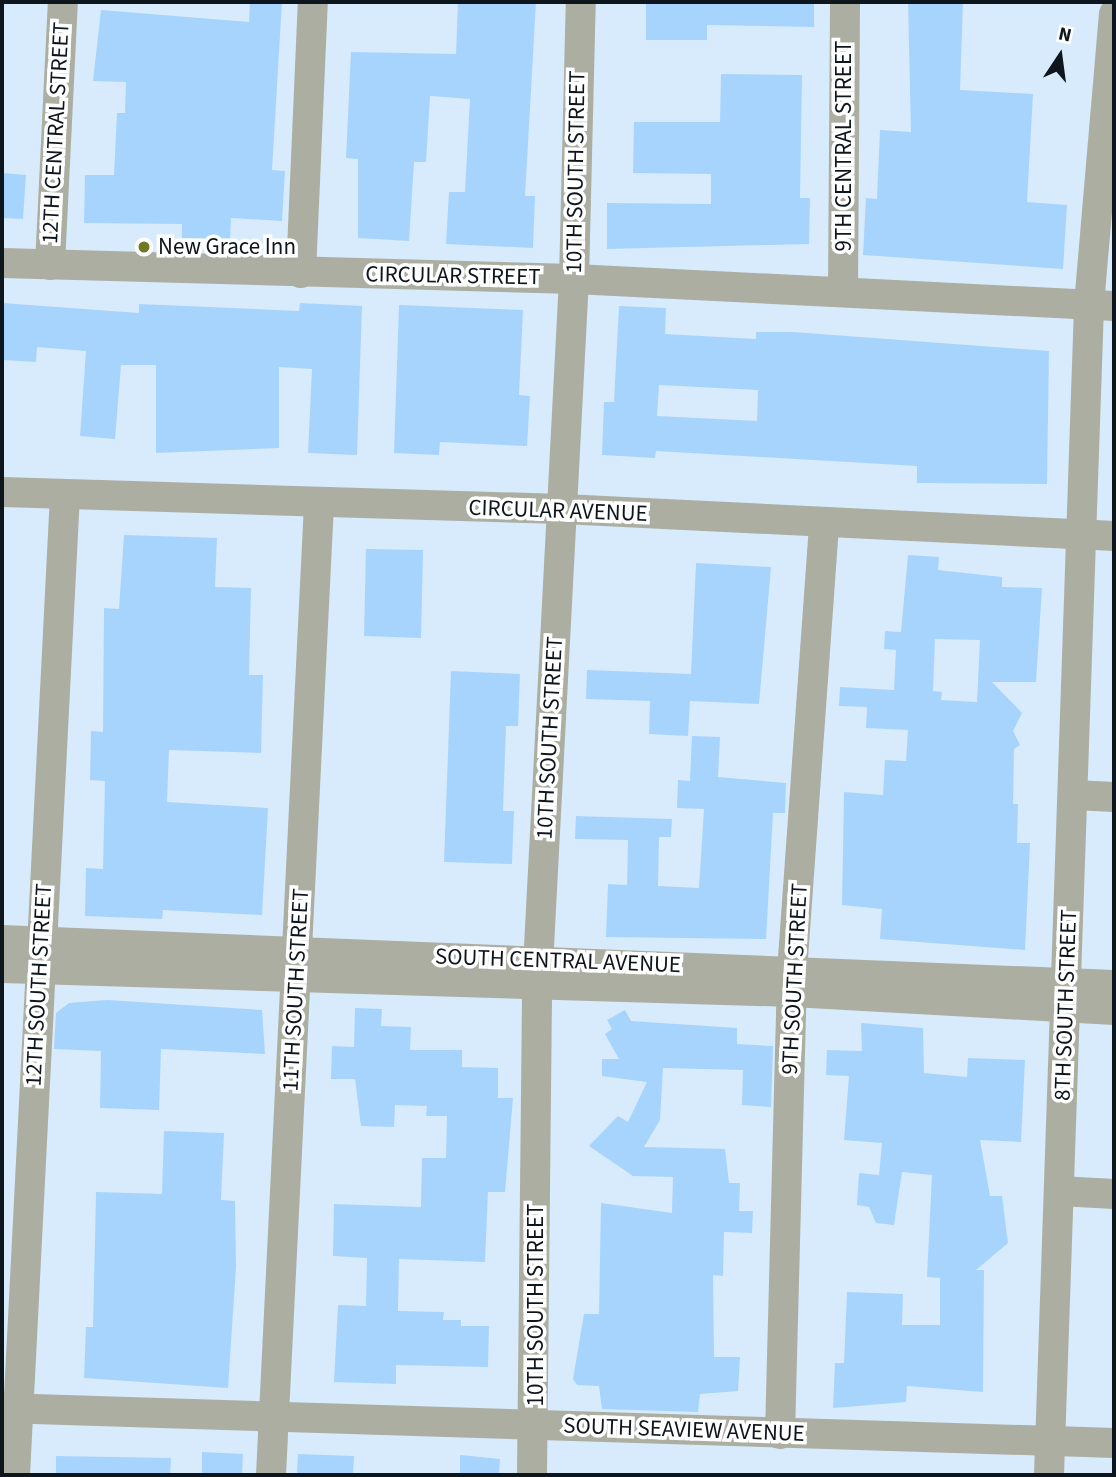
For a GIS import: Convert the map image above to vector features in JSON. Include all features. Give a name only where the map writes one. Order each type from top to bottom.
[{"type":"street","name":"12TH CENTRAL STREET","points":[[50,265],[63,2]]},
{"type":"street","points":[[301,273],[313,2]]},
{"type":"street","name":"10TH SOUTH STREET","points":[[532,1475],[536,1424],[538,971],[574,279],[581,2]]},
{"type":"street","name":"9TH CENTRAL STREET","points":[[843,291],[845,2]]},
{"type":"street","points":[[1102,305],[1114,14]]},
{"type":"street","name":"CIRCULAR STREET","points":[[2,262],[301,273],[574,279],[1102,305]]},
{"type":"street","name":"8TH SOUTH STREET","points":[[1049,1475],[1084,535],[1102,305]]},
{"type":"street","name":"CIRCULAR AVENUE","points":[[2,492],[319,505],[563,509],[824,525],[1114,536]]},
{"type":"street","name":"12TH SOUTH STREET","points":[[15,1475],[9,1408],[41,956],[65,495]]},
{"type":"street","name":"11TH SOUTH STREET","points":[[271,1475],[319,505]]},
{"type":"street","name":"9TH SOUTH STREET","points":[[780,1434],[792,982],[824,525]]},
{"type":"street","points":[[1074,795],[1114,797]]},
{"type":"street","name":"SOUTH CENTRAL AVENUE","points":[[2,940],[41,956],[297,966],[538,971],[1067,995],[1114,985]]},
{"type":"street","points":[[2,968],[41,956]]},
{"type":"street","points":[[1067,995],[1114,1010]]},
{"type":"street","points":[[1059,1191],[1114,1194]]},
{"type":"street","name":"SOUTH SEAVIEW AVENUE","points":[[9,1408],[273,1420],[536,1424],[1114,1443]]},
{"type":"building","points":[[250,2],[282,2],[272,170],[285,171],[282,221],[231,218],[230,240],[182,238],[182,224],[84,223],[85,175],[114,175],[117,113],[125,113],[126,82],[93,81],[101,10],[249,22]]},
{"type":"building","points":[[458,2],[536,2],[525,196],[535,196],[533,248],[446,244],[449,192],[465,192],[470,99],[430,96],[426,162],[414,162],[409,241],[358,238],[358,159],[346,158],[351,52],[456,54]]},
{"type":"building","points":[[646,2],[814,2],[814,27],[707,25],[707,40],[646,40]]},
{"type":"building","points":[[908,2],[963,2],[960,90],[1033,94],[1027,202],[1067,205],[1063,269],[863,255],[866,198],[877,199],[880,130],[911,132]]},
{"type":"building","points":[[721,74],[802,75],[800,198],[810,198],[809,244],[607,249],[607,203],[711,204],[711,174],[633,173],[634,122],[720,122]]},
{"type":"building","points":[[2,173],[26,175],[23,219],[2,218]]},
{"type":"building","points":[[2,303],[139,313],[139,304],[299,311],[300,303],[362,306],[357,455],[308,453],[312,369],[279,367],[279,448],[156,453],[156,365],[121,365],[115,439],[80,436],[86,351],[37,347],[36,362],[2,360]]},
{"type":"building","points":[[399,305],[523,310],[519,395],[530,396],[527,446],[440,442],[439,455],[394,453]]},
{"type":"building","points":[[619,306],[666,308],[665,334],[756,339],[756,332],[793,332],[1049,351],[1047,484],[917,483],[917,466],[656,451],[655,458],[602,455],[604,402],[614,402]],"holes":[[[659,385],[758,390],[757,421],[657,416]]]},
{"type":"building","points":[[124,535],[217,538],[215,587],[251,588],[249,675],[263,675],[261,753],[169,750],[167,802],[268,808],[262,915],[163,910],[162,919],[85,916],[86,868],[103,869],[105,781],[90,780],[91,731],[103,732],[104,608],[119,609]]},
{"type":"building","points":[[366,549],[423,550],[421,638],[364,636]]},
{"type":"building","points":[[908,555],[939,557],[938,570],[1002,577],[1002,587],[1042,588],[1036,682],[992,682],[1022,713],[1013,731],[1020,745],[1014,749],[1013,804],[1018,804],[1017,843],[1030,843],[1025,950],[880,939],[882,909],[842,905],[844,792],[883,795],[885,760],[906,761],[908,730],[866,728],[867,707],[839,706],[840,687],[894,690],[896,650],[884,649],[885,631],[901,632]],"holes":[[[935,639],[980,640],[977,702],[941,700],[942,692],[933,691]]]},
{"type":"building","points":[[696,563],[771,567],[759,704],[690,701],[688,736],[649,734],[650,701],[586,699],[587,670],[691,674]]},
{"type":"building","points":[[451,671],[520,674],[518,726],[506,726],[503,811],[514,811],[512,864],[444,862]]},
{"type":"building","points":[[692,736],[720,737],[718,777],[786,783],[785,813],[773,813],[766,939],[606,937],[608,884],[627,885],[628,840],[575,839],[576,816],[672,819],[671,837],[659,837],[658,886],[699,888],[704,809],[677,808],[678,780],[690,781]]},
{"type":"building","points":[[107,1000],[262,1010],[265,1054],[161,1049],[159,1110],[100,1108],[101,1051],[54,1049],[56,1013],[69,1003]]},
{"type":"building","points":[[355,1008],[382,1009],[381,1026],[411,1027],[410,1050],[462,1050],[462,1067],[498,1068],[498,1098],[513,1098],[505,1192],[488,1192],[485,1262],[399,1259],[398,1311],[444,1312],[443,1320],[461,1320],[461,1326],[489,1326],[488,1367],[396,1365],[396,1384],[334,1382],[338,1305],[366,1306],[367,1258],[333,1256],[334,1204],[421,1207],[422,1158],[446,1158],[447,1116],[426,1116],[427,1106],[395,1105],[394,1127],[361,1126],[355,1079],[331,1079],[332,1046],[354,1047]]},
{"type":"building","points":[[625,1010],[631,1021],[737,1028],[737,1044],[773,1046],[771,1107],[742,1105],[743,1070],[663,1068],[660,1120],[644,1147],[725,1149],[729,1183],[740,1183],[739,1211],[753,1211],[752,1233],[724,1232],[723,1276],[713,1275],[714,1357],[740,1357],[738,1391],[700,1394],[698,1412],[602,1409],[599,1386],[577,1385],[573,1379],[584,1314],[599,1314],[601,1203],[672,1213],[673,1177],[633,1176],[589,1146],[618,1116],[628,1122],[647,1082],[602,1076],[602,1059],[619,1059],[605,1034],[612,1029],[607,1020]]},
{"type":"building","points":[[861,1023],[923,1028],[924,1073],[967,1077],[968,1058],[1025,1060],[1021,1142],[980,1140],[990,1196],[1002,1196],[1008,1243],[976,1270],[984,1270],[983,1392],[907,1386],[906,1402],[833,1408],[835,1363],[844,1363],[847,1292],[903,1294],[902,1325],[940,1325],[940,1278],[927,1277],[932,1175],[902,1172],[894,1225],[876,1223],[869,1207],[857,1205],[859,1173],[879,1175],[882,1143],[844,1140],[849,1076],[826,1075],[827,1050],[862,1051]]},
{"type":"building","points":[[164,1131],[224,1133],[221,1200],[235,1201],[236,1267],[228,1388],[84,1378],[86,1327],[93,1327],[96,1192],[162,1194]]},
{"type":"building","points":[[202,1452],[243,1454],[242,1475],[202,1475]]},
{"type":"building","points":[[298,1454],[354,1456],[353,1475],[297,1475]]},
{"type":"building","points":[[460,1455],[500,1459],[499,1475],[460,1475]]},
{"type":"building","points":[[56,1456],[171,1458],[170,1475],[56,1475]]},
{"type":"place","name":"New Grace Inn","points":[[144,247]]}]
